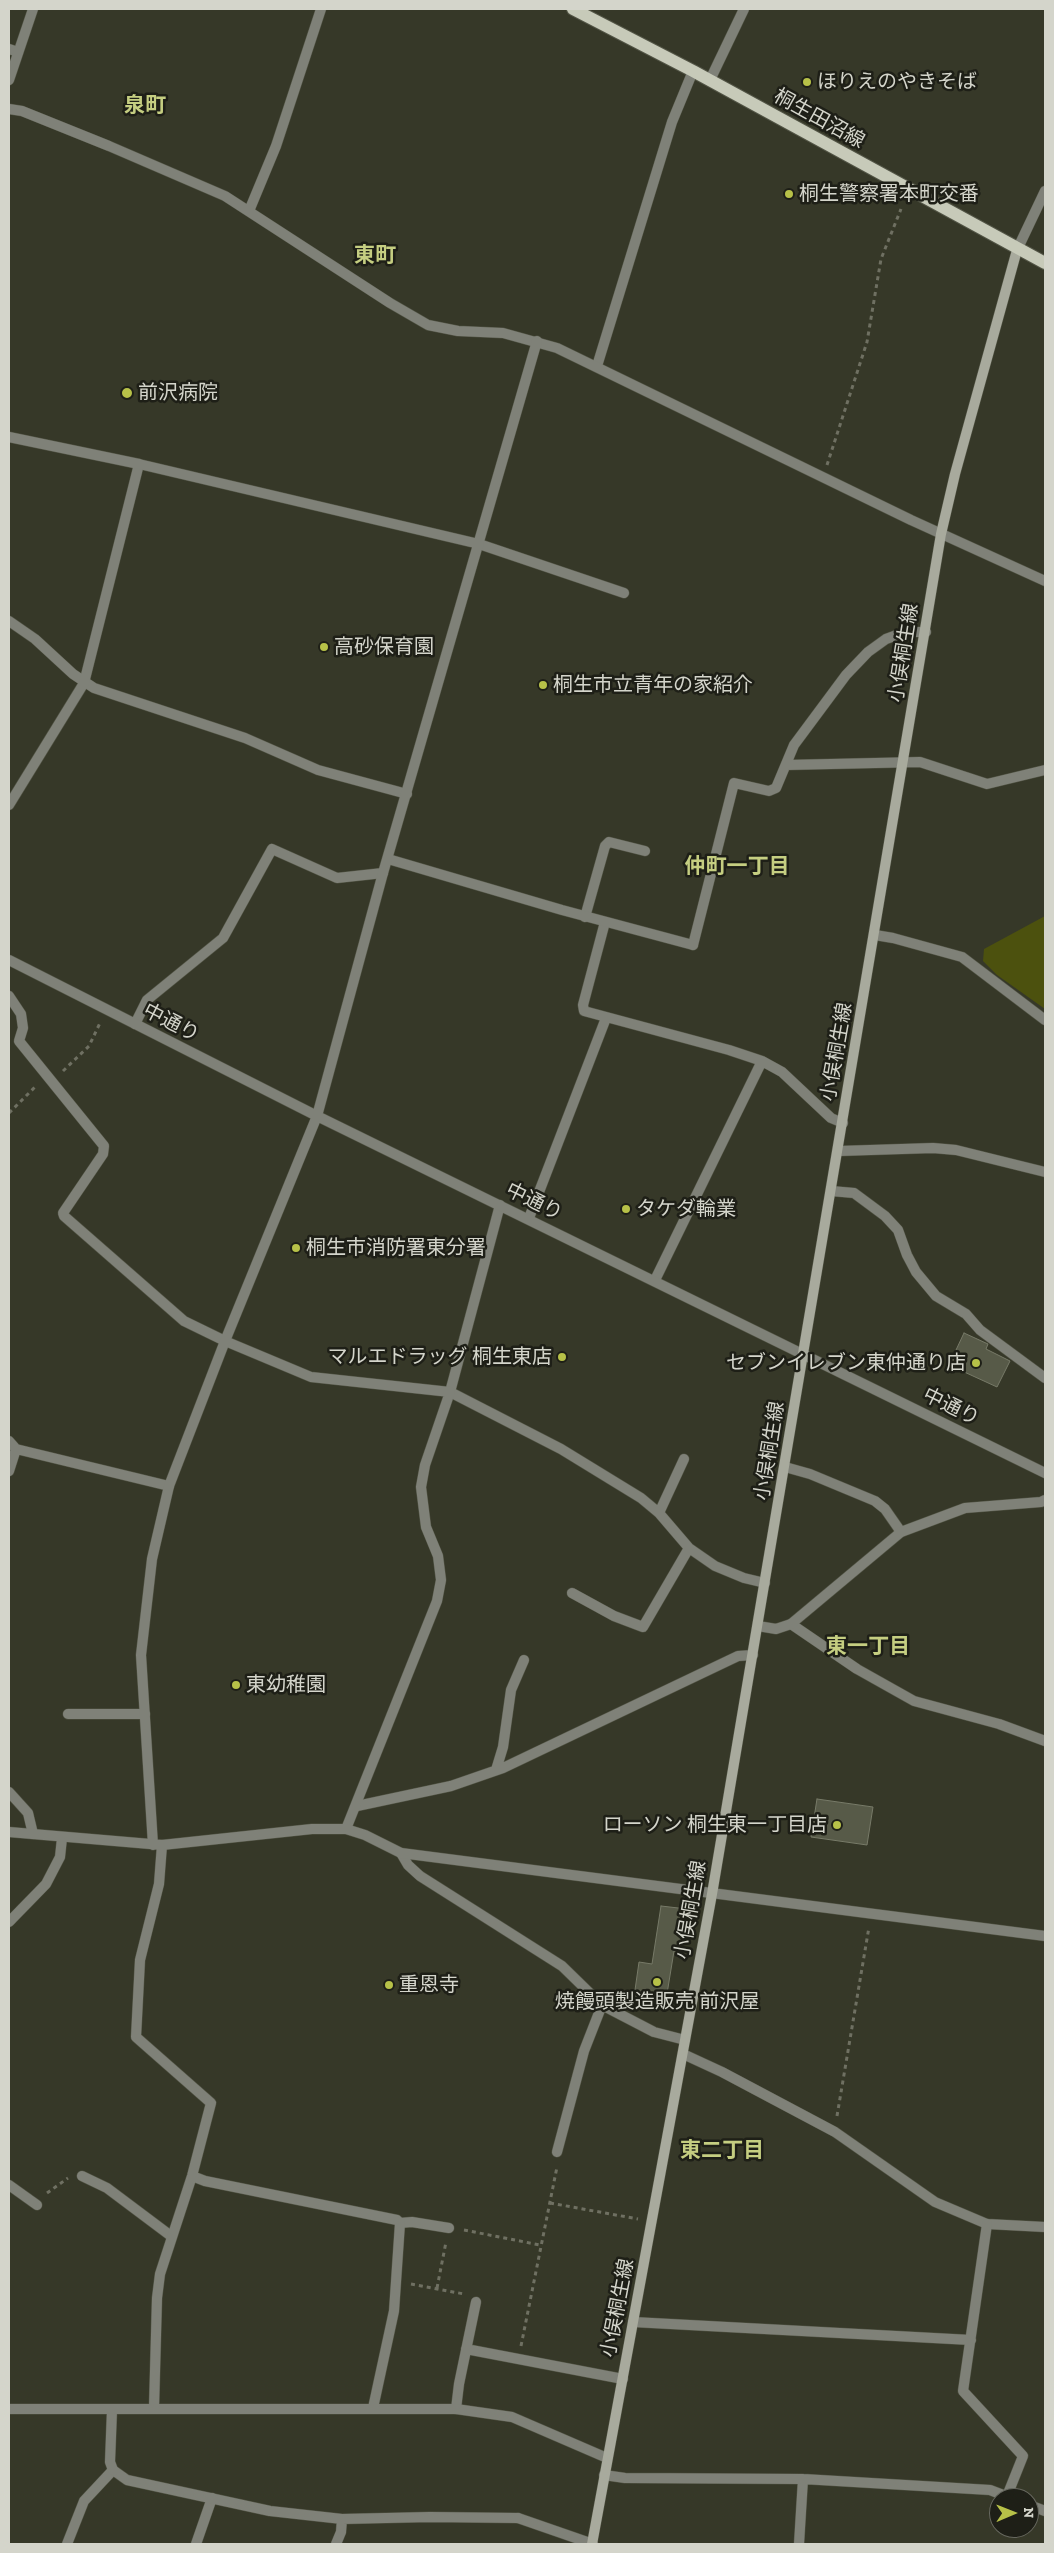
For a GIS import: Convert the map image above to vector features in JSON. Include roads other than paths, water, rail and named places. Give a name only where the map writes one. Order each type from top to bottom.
[{"type":"main road","name":"桐生田沼線","points":[[573,9],[710,80],[1017,250],[1045,263]]},
{"type":"main road","name":"小俣桐生線","points":[[592,2544],[712,1894],[839,1151],[941,534],[955,474],[1017,250]]},
{"type":"street","points":[[9,80],[14,50],[33,9]]},
{"type":"street","points":[[249,211],[276,146],[321,9]]},
{"type":"street","points":[[710,80],[744,9]]},
{"type":"street","points":[[597,366],[672,122],[693,71]]},
{"type":"street","points":[[9,109],[31,115],[172,172],[225,196],[390,303],[428,325],[458,331],[503,334],[537,341],[597,366],[941,534],[1045,581]]},
{"type":"street","points":[[1017,250],[1045,191]]},
{"type":"street","points":[[154,2408],[157,2298],[160,2274],[192,2176],[211,2103],[136,2037],[140,1960],[159,1884],[158,1845],[141,1655],[152,1559],[169,1486],[225,1341],[317,1116],[383,873],[537,341]]},
{"type":"street","points":[[9,437],[139,464],[479,544],[624,593]]},
{"type":"street","points":[[9,805],[84,683],[139,464]]},
{"type":"street","points":[[9,621],[35,640],[84,683],[94,688],[245,738],[318,770],[407,794]]},
{"type":"street","points":[[388,859],[585,917],[693,945],[734,783],[769,790],[776,788],[794,746],[846,675],[868,652],[886,639],[905,632],[926,632]]},
{"type":"street","points":[[786,765],[920,762],[987,784],[1045,770]]},
{"type":"street","points":[[585,917],[605,846],[609,842],[645,851]]},
{"type":"street","points":[[135,1024],[148,1000],[223,938],[272,849],[337,878],[383,873]]},
{"type":"street","points":[[605,922],[583,1005],[584,1011],[705,1043],[762,1062],[786,1076],[831,1118],[843,1123]]},
{"type":"street","points":[[875,935],[893,938],[962,957],[1045,1020]]},
{"type":"street","name":"中通り","points":[[9,960],[317,1116],[529,1218],[1045,1473]]},
{"type":"street","points":[[9,996],[21,1014],[23,1028],[19,1041],[104,1146],[103,1154],[63,1213],[64,1216],[184,1321],[311,1378],[450,1392],[560,1450],[640,1498],[659,1513],[689,1548],[715,1566],[744,1578],[765,1582]]},
{"type":"street","points":[[529,1218],[606,1018]]},
{"type":"street","points":[[655,1280],[762,1062]]},
{"type":"street","points":[[839,1151],[933,1148],[956,1150],[1045,1172]]},
{"type":"street","points":[[831,1191],[854,1193],[885,1216],[898,1230],[907,1255],[916,1272],[936,1296],[966,1314],[980,1330],[1045,1378]]},
{"type":"street","points":[[346,1829],[357,1806],[438,1601],[441,1580],[438,1556],[426,1527],[421,1487],[425,1465],[446,1410],[500,1205]]},
{"type":"street","points":[[9,1441],[16,1449],[169,1486]]},
{"type":"street","points":[[9,1471],[16,1449]]},
{"type":"street","points":[[659,1513],[684,1459]]},
{"type":"street","points":[[785,1467],[810,1474],[875,1501],[885,1510],[900,1532]]},
{"type":"street","points":[[758,1626],[776,1629],[791,1624],[900,1532],[965,1508],[1041,1502],[1045,1500]]},
{"type":"street","points":[[572,1593],[614,1616],[643,1626],[689,1548]]},
{"type":"street","points":[[791,1624],[857,1669],[914,1702],[999,1724],[1045,1741]]},
{"type":"street","points":[[357,1806],[452,1786],[496,1770],[738,1656],[753,1655]]},
{"type":"street","points":[[496,1770],[503,1747],[511,1690],[524,1660]]},
{"type":"street","points":[[68,1714],[145,1714]]},
{"type":"street","points":[[9,1792],[28,1813],[33,1834]]},
{"type":"street","points":[[9,1832],[158,1845],[312,1829],[346,1829],[365,1834],[401,1853],[1045,1936]]},
{"type":"street","points":[[9,1922],[46,1884],[60,1857],[62,1838]]},
{"type":"street","points":[[401,1853],[408,1865],[420,1876],[562,1966],[602,2005],[654,2032],[685,2040]]},
{"type":"street","points":[[557,2152],[584,2051],[602,2005]]},
{"type":"street","points":[[683,2054],[722,2072],[835,2132],[935,2202],[987,2224],[1045,2227]]},
{"type":"street","points":[[82,2176],[108,2188],[171,2236]]},
{"type":"street","points":[[192,2176],[205,2181],[400,2223],[412,2222],[449,2228]]},
{"type":"street","points":[[9,2185],[37,2205]]},
{"type":"street","points":[[373,2408],[394,2311],[400,2223]]},
{"type":"street","points":[[987,2224],[963,2391],[1023,2456],[1012,2488]]},
{"type":"street","points":[[456,2408],[476,2302]]},
{"type":"street","points":[[633,2322],[971,2340]]},
{"type":"street","points":[[466,2349],[623,2379]]},
{"type":"street","points":[[9,2409],[456,2408],[512,2417],[607,2458]]},
{"type":"street","points":[[112,2410],[110,2462],[113,2470],[127,2480],[270,2511],[342,2519],[518,2518],[592,2544]]},
{"type":"street","points":[[68,2544],[84,2501],[113,2470]]},
{"type":"street","points":[[604,2475],[625,2478],[804,2479],[989,2490]]},
{"type":"street","points":[[799,2544],[804,2479]]},
{"type":"street","points":[[196,2544],[212,2498]]},
{"type":"street","points":[[336,2544],[342,2519]]},
{"type":"place","name":"ほりえのやきそば","points":[[807,82]]},
{"type":"place","name":"桐生警察署本町交番","points":[[789,194]]},
{"type":"place","name":"前沢病院","points":[[127,393]]},
{"type":"place","name":"高砂保育園","points":[[324,647]]},
{"type":"place","name":"桐生市立青年の家紹介","points":[[543,685]]},
{"type":"place","name":"タケダ輪業","points":[[626,1209]]},
{"type":"place","name":"桐生市消防署東分署","points":[[296,1248]]},
{"type":"place","name":"マルエドラッグ 桐生東店","points":[[562,1357]]},
{"type":"place","name":"セブンイレブン東仲通り店","points":[[976,1363]]},
{"type":"place","name":"東幼稚園","points":[[236,1685]]},
{"type":"place","name":"ローソン 桐生東一丁目店","points":[[837,1825]]},
{"type":"place","name":"焼饅頭製造販売 前沢屋","points":[[657,1982]]},
{"type":"place","name":"重恩寺","points":[[389,1985]]},
{"type":"district","name":"泉町","points":[[145,106]]},
{"type":"district","name":"東町","points":[[375,256]]},
{"type":"district","name":"仲町一丁目","points":[[737,867]]},
{"type":"district","name":"東一丁目","points":[[868,1647]]},
{"type":"district","name":"東二丁目","points":[[722,2151]]}]
